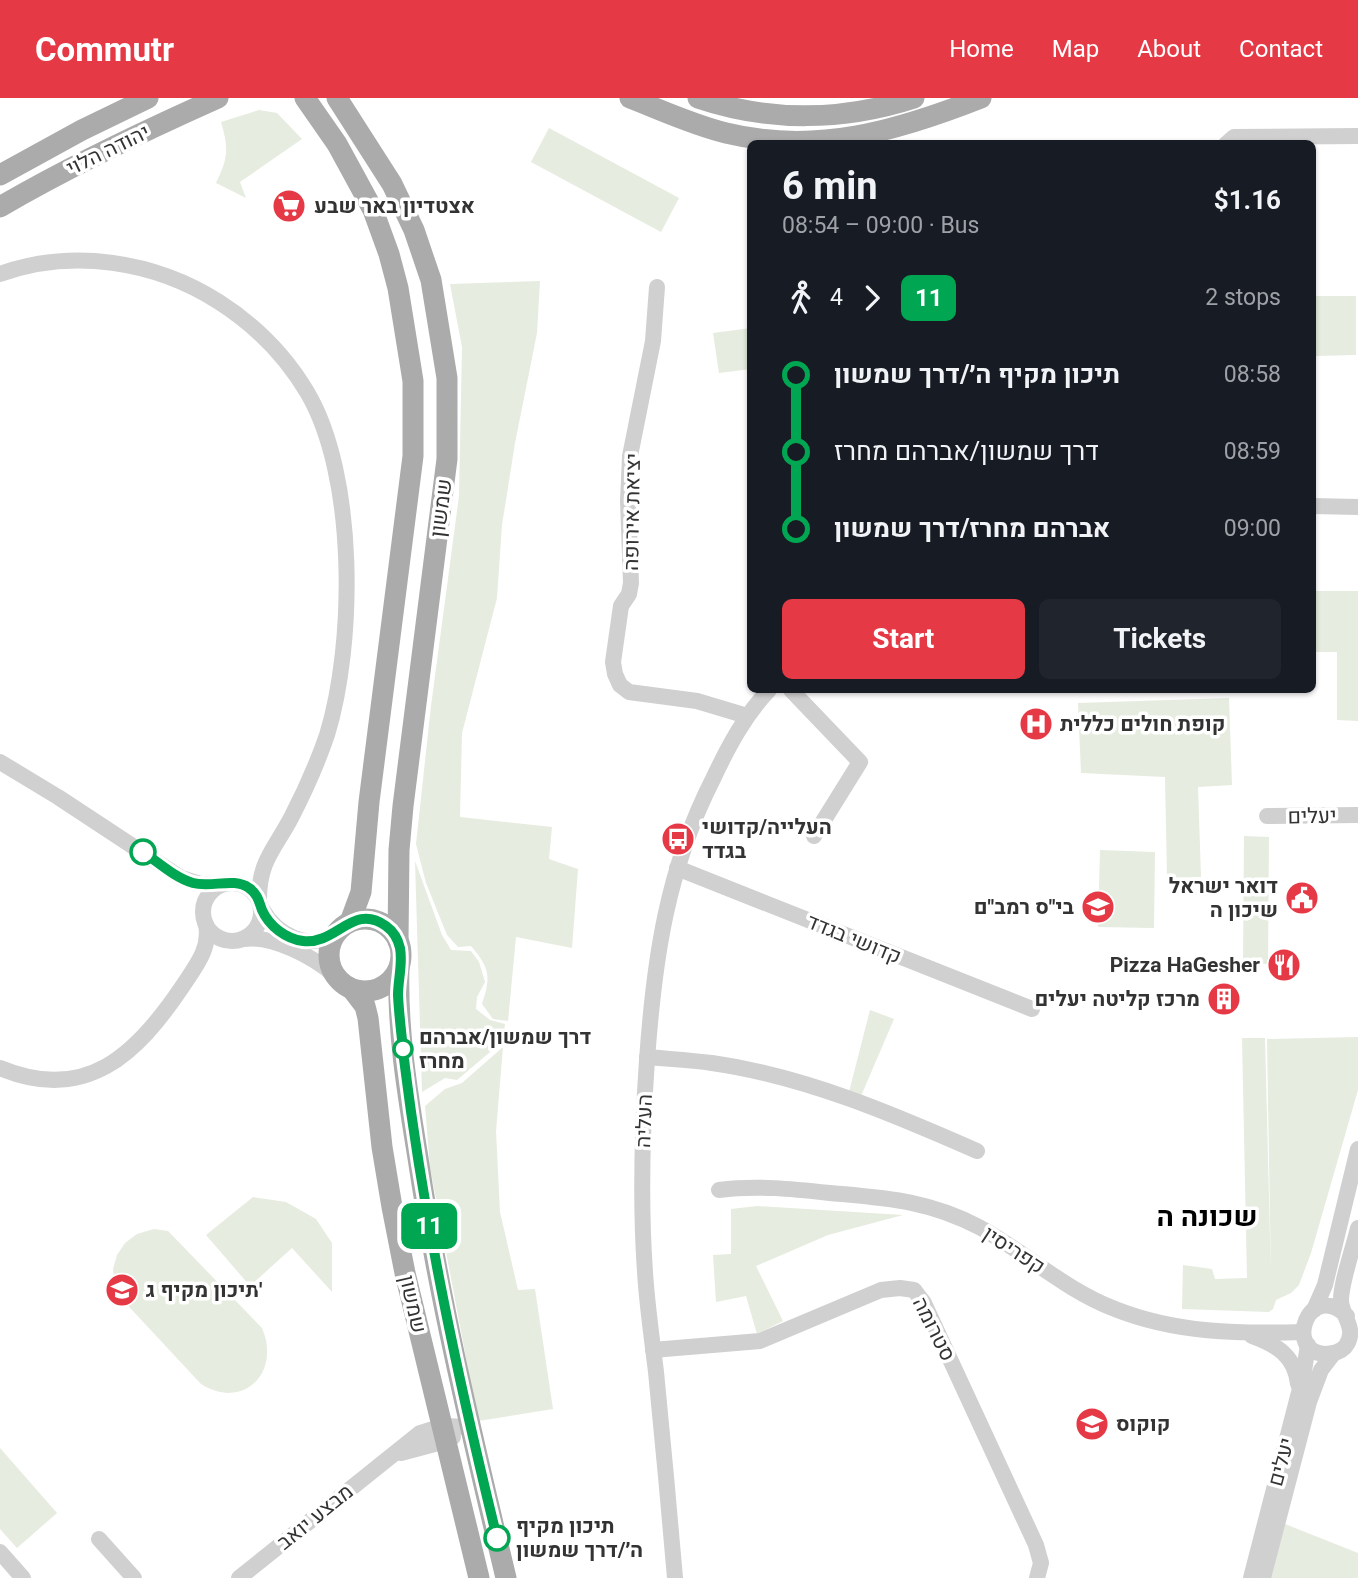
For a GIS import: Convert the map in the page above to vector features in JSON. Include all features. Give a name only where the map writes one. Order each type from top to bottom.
[{"type":"main road","name":"יהודה הלוי","points":[[0,174],[148,98]]},
{"type":"main road","name":"יהודה הלוי","points":[[0,207],[63,171],[218,98]]},
{"type":"main road","points":[[286,98],[311,114],[327,130]]},
{"type":"main road","name":"שמשון","points":[[305,98],[367,198],[389,254],[413,381],[413,456],[369,802],[361,892],[343,927]]},
{"type":"main road","name":"שמשון","points":[[337,98],[392,184],[414,230],[431,280],[447,378],[447,459],[403,806],[398,941]]},
{"type":"main road","points":[[346,98],[353,121]]},
{"type":"main road","points":[[630,98],[727,133],[774,140]]},
{"type":"main road","points":[[698,98],[733,109],[794,116],[836,115],[872,110],[914,98]]},
{"type":"main road","points":[[875,139],[981,98]]},
{"type":"main road","points":[[366,919],[392,931],[398,941],[401,957],[399,968],[393,978],[379,989],[363,992],[352,989],[342,984],[334,975],[329,953],[331,943],[343,927],[366,919]]},
{"type":"main road","name":"שמשון","points":[[399,968],[401,1030],[422,1187],[440,1288],[506,1578]]},
{"type":"main road","name":"שמשון","points":[[352,989],[365,1006],[371,1030],[382,1147],[392,1208],[479,1578]]},
{"type":"street","points":[[872,110],[875,139]]},
{"type":"street","points":[[1231,140],[1234,137],[1358,136]]},
{"type":"street","points":[[0,274],[45,262],[89,261],[143,269],[205,293],[237,313],[265,338],[289,365],[308,394],[322,424],[331,455],[344,533],[347,599],[344,653],[329,724],[311,777],[264,863],[260,878],[258,926],[237,940],[215,946],[200,959]]},
{"type":"street","name":"יציאת אירופה","points":[[657,287],[653,341],[630,456],[628,501],[631,583],[629,594],[621,606],[613,662],[615,674],[620,685],[629,692],[697,701],[747,716]]},
{"type":"street","points":[[1316,506],[1358,507]]},
{"type":"street","name":"העליה","points":[[676,1578],[645,1274],[642,1204],[642,1118],[653,980],[668,898],[706,792],[747,716],[766,693]]},
{"type":"street","points":[[794,693],[860,762],[814,836]]},
{"type":"street","points":[[0,762],[181,878],[194,893],[214,935],[237,940],[265,940],[311,957],[334,975]]},
{"type":"street","name":"יעלים","points":[[1266,816],[1358,815]]},
{"type":"street","points":[[0,1068],[37,1079],[55,1080],[91,1073],[128,1053],[164,1014],[200,959],[206,940],[204,917],[207,897],[264,863]]},
{"type":"street","name":"קדושי בגדד","points":[[677,868],[1032,1009]]},
{"type":"street","points":[[181,878],[200,884],[247,886],[273,926],[292,938],[315,941],[324,939],[343,927]]},
{"type":"street","points":[[647,1057],[713,1063],[786,1079],[907,1120],[977,1151]]},
{"type":"street","points":[[1358,1149],[1325,1285],[1314,1310],[1305,1320],[1305,1339],[1320,1353],[1334,1353],[1345,1346],[1352,1329],[1343,1308],[1342,1294],[1358,1228]]},
{"type":"street","name":"קפריסין","points":[[719,1190],[785,1188],[912,1201],[949,1212],[981,1228],[1086,1297],[1116,1310],[1159,1323],[1305,1339]]},
{"type":"street","name":"סטרומה","points":[[653,1350],[760,1341],[881,1290],[915,1290],[924,1303],[1036,1545],[1041,1563],[1037,1578]]},
{"type":"street","points":[[1314,1310],[1320,1307],[1335,1307],[1352,1329]]},
{"type":"street","points":[[1247,1334],[1268,1342],[1289,1357],[1296,1370],[1299,1394]]},
{"type":"street","name":"יעלים","points":[[1251,1578],[1299,1394],[1305,1339]]},
{"type":"street","name":"יעלים","points":[[1263,1578],[1309,1402],[1321,1370],[1334,1353]]},
{"type":"street","name":"מבצע יואב","points":[[239,1578],[420,1433],[444,1434],[470,1427]]},
{"type":"street","points":[[99,1539],[134,1578]]},
{"type":"street","points":[[0,1552],[23,1578]]},
{"type":"shaded area","points":[[259,110],[277,113],[302,139],[240,182],[246,198],[216,183],[226,153],[221,122]]},
{"type":"shaded area","points":[[549,128],[679,198],[661,232],[531,162]]},
{"type":"shaded area","points":[[540,281],[537,333],[502,525],[497,598],[462,733],[460,817],[552,827],[549,859],[578,869],[572,948],[516,937],[508,1021],[493,1019],[482,1004],[487,987],[485,967],[471,946],[458,947],[447,935],[426,883],[416,844],[459,496],[462,347],[450,284]]},
{"type":"shaded area","points":[[1316,296],[1356,296],[1356,355],[1316,356]]},
{"type":"shaded area","points":[[747,329],[747,370],[719,373],[713,333]]},
{"type":"shaded area","points":[[1316,591],[1358,591],[1358,721],[1337,720],[1337,652],[1316,652]]},
{"type":"shaded area","points":[[1229,698],[1232,785],[1198,787],[1201,877],[1167,878],[1165,777],[1081,773],[1078,703]]},
{"type":"shaded area","points":[[1244,836],[1269,837],[1268,964],[1243,963]]},
{"type":"shaded area","points":[[1100,850],[1155,852],[1154,928],[1098,927]]},
{"type":"shaded area","points":[[415,861],[442,935],[451,950],[471,951],[479,962],[485,982],[477,997],[476,1009],[490,1020],[505,1024],[503,1041],[457,1080],[445,1078],[422,1092]]},
{"type":"shaded area","points":[[870,1010],[894,1019],[861,1096],[849,1092]]},
{"type":"shaded area","points":[[1358,1037],[1358,1090],[1311,1253],[1299,1285],[1291,1293],[1276,1300],[1269,1312],[1182,1309],[1183,1265],[1212,1269],[1215,1279],[1247,1278],[1242,1038],[1265,1038],[1271,1278],[1267,1039]]},
{"type":"shaded area","points":[[503,1047],[496,1131],[500,1212],[518,1290],[535,1289],[553,1409],[478,1421],[430,1167],[425,1106],[445,1089],[462,1083]]},
{"type":"shaded area","points":[[253,1197],[286,1202],[316,1219],[332,1243],[332,1292],[292,1248],[250,1286],[206,1235]]},
{"type":"shaded area","points":[[757,1206],[903,1215],[828,1235],[756,1266],[783,1321],[757,1334],[746,1296],[716,1302],[713,1255],[731,1254],[731,1209]]},
{"type":"shaded area","points":[[154,1229],[168,1231],[262,1328],[267,1344],[267,1359],[255,1383],[244,1390],[231,1393],[217,1391],[201,1384],[119,1296],[113,1269],[117,1255],[125,1243],[137,1234]]},
{"type":"shaded area","points":[[0,1448],[57,1513],[17,1548],[0,1529]]},
{"type":"shaded area","points":[[1285,1524],[1358,1553],[1358,1578],[1271,1578]]},
{"type":"bus line","name":"11","points":[[143,852],[181,878],[192,882],[247,886],[257,896],[268,920],[279,931],[292,938],[307,941],[324,939],[350,922],[366,919],[383,924],[392,931],[398,941],[401,957],[398,996],[401,1030],[424,1200],[470,1427],[497,1538]]},
{"type":"place","name":"אצטדיון באר שבע","points":[[289,206]]},
{"type":"place","name":"קופת חולים כללית","points":[[1036,724]]},
{"type":"place","name":"העלייה/קדושי בגדד","points":[[678,839]]},
{"type":"place","name":"דואר ישראל שיכון ה","points":[[1302,898]]},
{"type":"place","name":"בי\"ס רמב\"ם","points":[[1098,907]]},
{"type":"place","name":"Pizza HaGesher","points":[[1284,965]]},
{"type":"place","name":"מרכז קליטה יעלים","points":[[1224,999]]},
{"type":"place","name":"דרך שמשון/אברהם מחרז","points":[[403,1049]]},
{"type":"place","name":"תיכון מקיף ג'","points":[[122,1290]]},
{"type":"place","name":"קוקוס","points":[[1092,1424]]},
{"type":"place","name":"תיכון מקיף ה׳/דרך שמשון","points":[[497,1538]]},
{"type":"district","name":"שכונה ה","points":[[1207,1216]]}]
